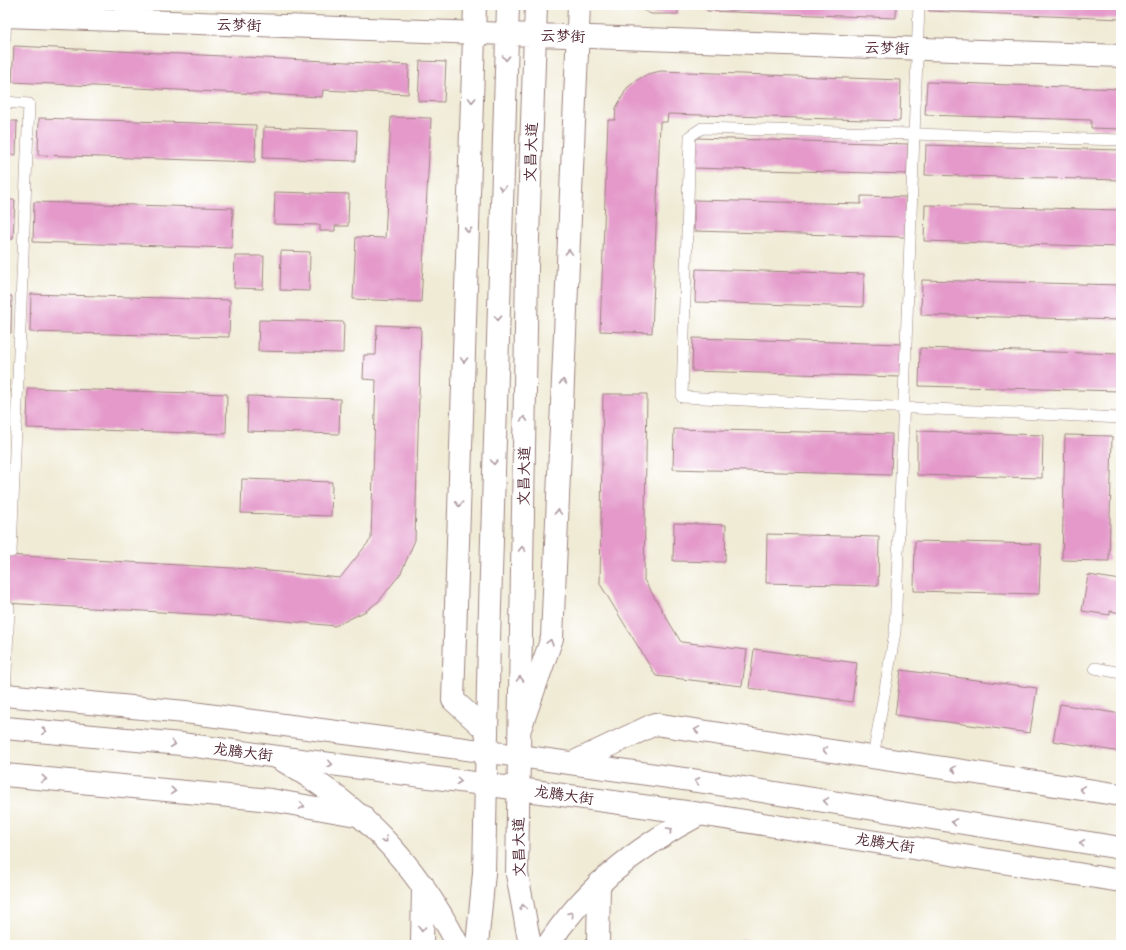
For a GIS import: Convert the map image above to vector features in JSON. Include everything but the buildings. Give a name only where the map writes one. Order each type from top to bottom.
[{"type":"main road","points":[[475,5],[453,700],[487,741]]},
{"type":"main road","name":"文昌大道","points":[[477,945],[484,873],[499,282],[508,5]]},
{"type":"main road","name":"文昌大道","points":[[530,945],[517,874],[527,267],[536,5]]},
{"type":"main road","points":[[520,731],[552,638],[579,5]]},
{"type":"main road","name":"云梦街","points":[[5,23],[474,33],[1121,56]]},
{"type":"main road","points":[[5,695],[487,741],[519,756],[736,787],[1121,848]]},
{"type":"main road","points":[[572,763],[655,724],[1121,795]]},
{"type":"main road","name":"龙腾大街","points":[[5,728],[181,744],[486,784],[700,814],[1121,881]]},
{"type":"main road","points":[[277,757],[329,789],[362,816],[401,856],[423,885],[442,915],[458,945]]},
{"type":"main road","points":[[5,775],[271,800],[362,816]]},
{"type":"main road","points":[[548,945],[575,909],[599,884],[647,845],[700,814]]},
{"type":"main road","points":[[598,945],[599,884]]},
{"type":"main road","points":[[422,945],[423,885]]},
{"type":"lane","points":[[873,757],[896,632],[919,5]]},
{"type":"lane","points":[[5,102],[29,104],[11,552]]},
{"type":"lane","points":[[1121,140],[702,128],[690,136],[682,398],[1121,418]]},
{"type":"lane","points":[[5,695],[9,607]]},
{"type":"lane","points":[[1095,668],[1121,672]]}]
